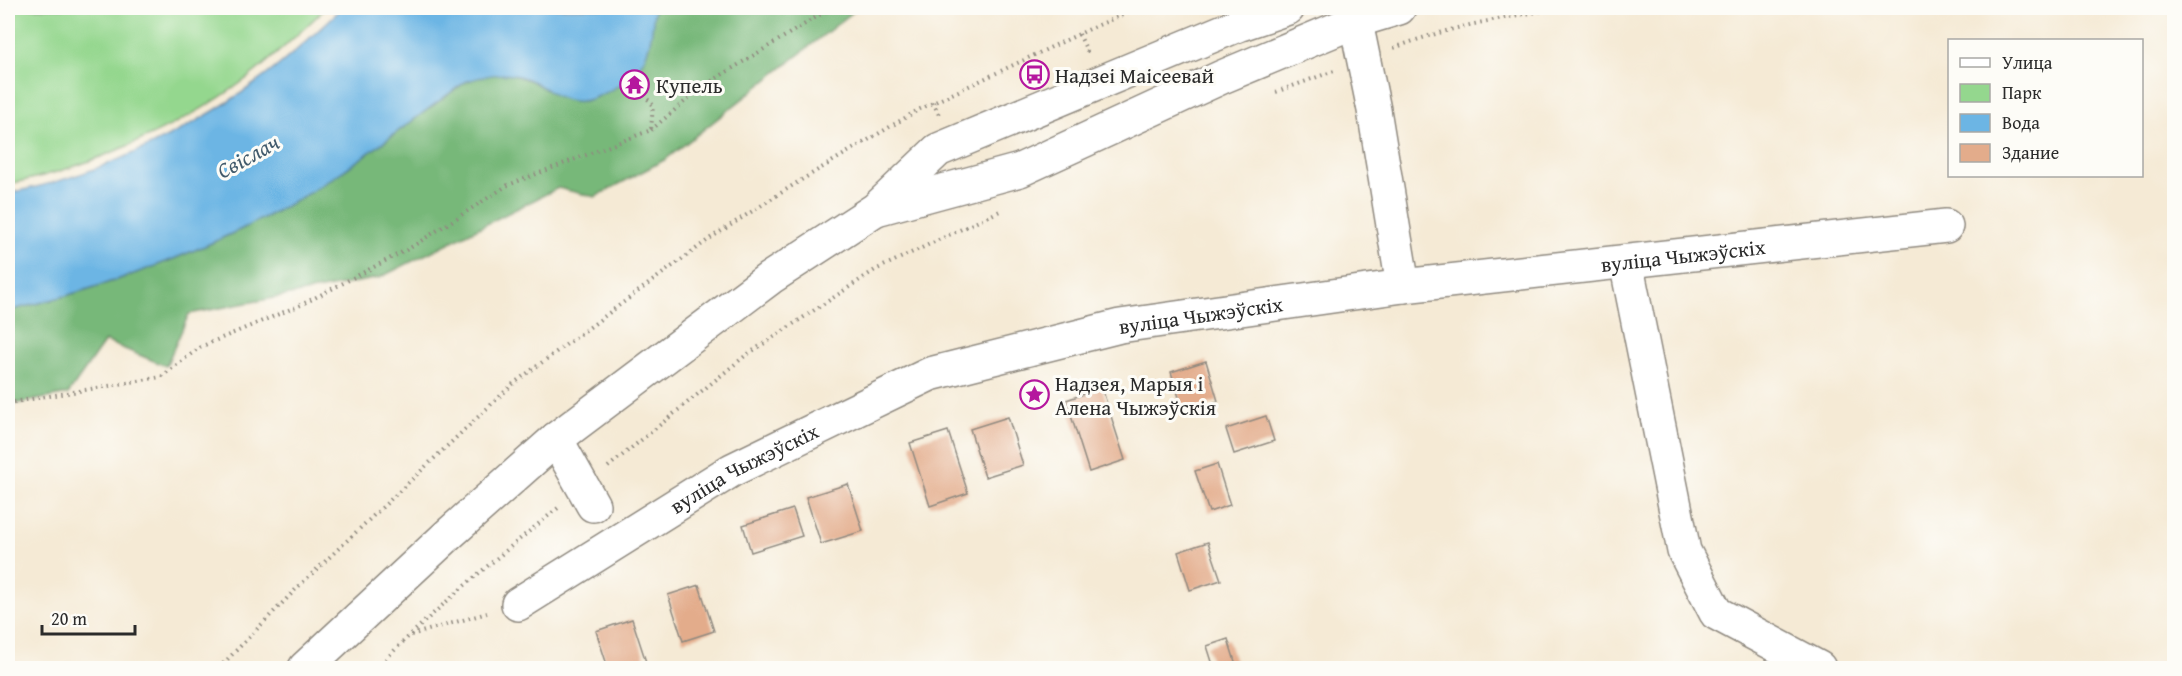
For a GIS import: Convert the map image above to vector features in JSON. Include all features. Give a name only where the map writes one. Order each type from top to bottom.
[{"type":"street","points":[[307,668],[448,535],[556,440],[770,278],[876,209],[938,150],[1238,25],[1288,8]]},
{"type":"street","points":[[876,209],[1020,170],[1355,14],[1399,8]]},
{"type":"street","points":[[1355,14],[1365,59],[1403,286]]},
{"type":"street","name":"вуліца Чыжэўскіх","points":[[518,604],[732,470],[930,374],[1120,326],[1403,286],[1946,226]]},
{"type":"street","points":[[1626,262],[1684,551],[1716,613],[1819,669]]},
{"type":"street","points":[[556,440],[588,496]]},
{"type":"path","points":[[8,403],[161,377],[200,347],[303,304],[410,248],[508,185],[651,130],[702,87],[831,8]]},
{"type":"path","points":[[219,669],[300,585],[514,383],[712,237],[918,110],[1139,8]]},
{"type":"path","points":[[1271,94],[1430,34],[1489,20],[1561,8]]},
{"type":"path","points":[[635,85],[653,105],[651,130]]},
{"type":"path","points":[[377,669],[407,636],[489,563],[588,496],[745,356],[875,270],[1002,210]]},
{"type":"path","points":[[407,636],[518,604]]},
{"type":"green space","points":[[8,8],[326,8],[255,72],[201,109],[138,142],[71,167],[8,184]]},
{"type":"green space","points":[[654,8],[858,8],[666,159],[595,197],[558,188],[379,278],[189,314],[166,366],[105,341],[68,394],[8,405],[8,311],[83,291],[156,266],[263,218],[319,187],[466,82],[486,74],[509,74],[532,81],[550,92],[584,101],[598,96],[622,84],[649,47]]},
{"type":"water","name":"Свіслач","points":[[342,8],[654,8],[649,47],[645,57],[632,75],[601,95],[583,101],[568,100],[532,81],[507,74],[491,75],[465,82],[340,173],[263,218],[156,266],[83,291],[8,311],[8,193],[78,175],[114,162],[182,129],[274,69]]},
{"type":"building","points":[[1206,361],[1218,401],[1184,413],[1171,372]]},
{"type":"building","points":[[1102,388],[1125,460],[1089,472],[1066,400]]},
{"type":"building","points":[[1266,416],[1274,441],[1234,454],[1226,429]]},
{"type":"building","points":[[1008,417],[1023,465],[985,477],[970,429]]},
{"type":"building","points":[[948,431],[968,493],[930,506],[910,443]]},
{"type":"building","points":[[1217,464],[1230,505],[1209,512],[1195,471]]},
{"type":"building","points":[[848,484],[863,531],[821,544],[806,497]]},
{"type":"building","points":[[793,509],[802,536],[751,552],[743,525]]},
{"type":"building","points":[[1208,542],[1221,580],[1190,590],[1178,552]]},
{"type":"building","points":[[699,585],[714,631],[683,641],[668,595]]},
{"type":"building","points":[[632,619],[648,668],[608,668],[596,631]]},
{"type":"building","points":[[1228,639],[1237,668],[1214,668],[1207,646]]},
{"type":"place","name":"Надзеі Маісеевай","points":[[1034,75]]},
{"type":"place","name":"Купель","points":[[635,85]]},
{"type":"place","name":"Надзея, Марыя і Алена Чыжэўскія","points":[[1034,395]]}]
